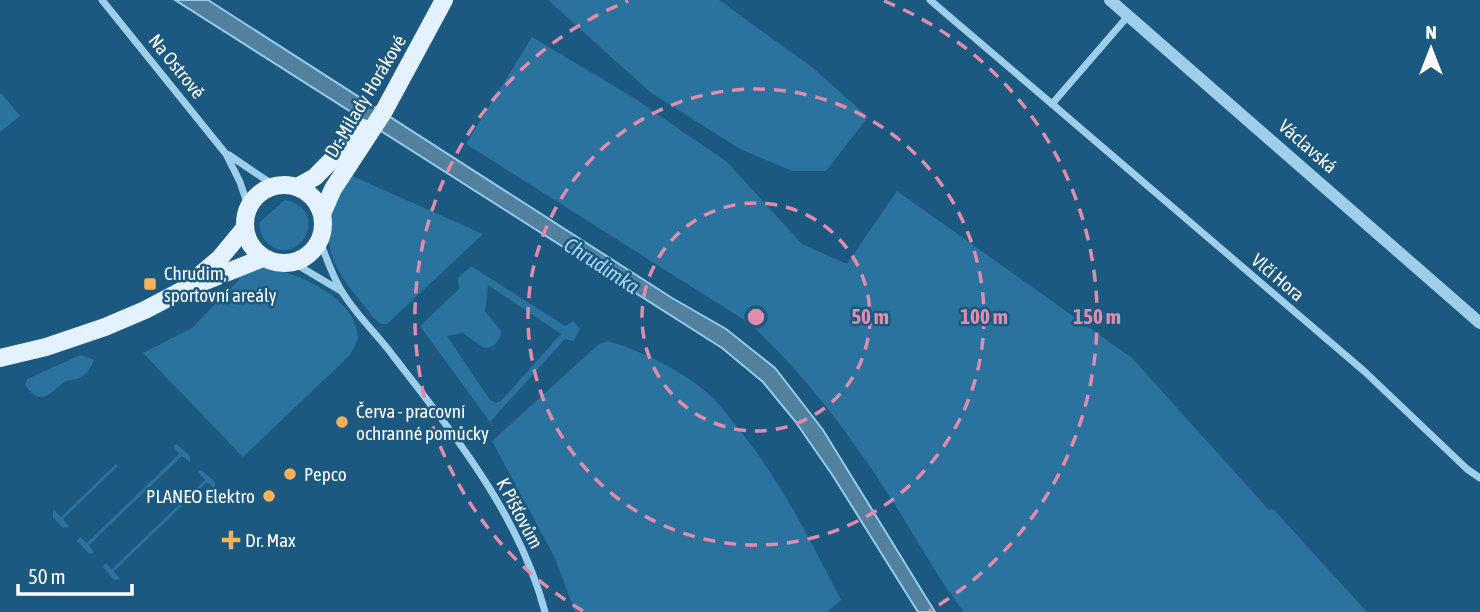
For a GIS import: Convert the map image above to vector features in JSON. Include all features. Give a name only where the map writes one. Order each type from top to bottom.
[{"type":"main road","name":"Dr. Milady Horákové","points":[[322,214],[351,150],[396,91],[444,0]]},
{"type":"main road","name":"Dr. Milady Horákové","points":[[297,187],[351,150]]},
{"type":"main road","points":[[275,186],[297,187],[317,202],[324,228],[320,241],[304,258],[294,263],[283,264],[262,258],[247,240],[244,229],[248,206],[255,197],[275,186]]},
{"type":"main road","points":[[183,290],[220,258],[244,229]]},
{"type":"main road","points":[[0,358],[46,347],[105,327],[183,290],[262,258]]},
{"type":"street","name":"Na Ostrově","points":[[102,0],[226,154],[248,206]]},
{"type":"street","name":"Vlčí Hora","points":[[930,0],[1364,371],[1480,478]]},
{"type":"street","name":"Václavská","points":[[1110,0],[1480,323]]},
{"type":"street","points":[[1052,104],[1128,16]]},
{"type":"street","name":"Na Ostrově","points":[[226,154],[275,186]]},
{"type":"street","points":[[320,241],[342,292]]},
{"type":"street","points":[[294,263],[342,292]]},
{"type":"street","name":"K Píšťovům","points":[[342,292],[486,480],[514,528],[545,612]]},
{"type":"shaded area","points":[[548,0],[719,0],[813,68],[868,117],[826,171],[792,171],[740,149],[650,92]]},
{"type":"shaded area","points":[[532,37],[634,98],[727,162],[802,244],[847,264],[897,191],[1132,358],[1268,509],[1274,510],[1367,612],[964,612],[841,426],[788,362],[749,323],[466,144]]},
{"type":"shaded area","points":[[0,94],[20,116],[0,132]]},
{"type":"shaded area","points":[[350,175],[483,234],[387,324],[381,324],[374,318],[345,281],[332,256],[329,227],[332,210]]},
{"type":"shaded area","points":[[285,200],[299,205],[309,224],[301,243],[293,249],[282,250],[265,241],[260,222]]},
{"type":"shaded area","points":[[471,266],[565,326],[573,321],[580,329],[574,341],[565,339],[490,422],[420,326],[459,289],[458,278]],"holes":[[[488,285],[561,334],[501,401],[496,403],[490,400],[447,336],[463,333],[484,348],[496,343],[501,331],[485,311]]]},
{"type":"shaded area","points":[[259,267],[289,274],[322,288],[347,310],[355,324],[358,339],[350,355],[243,457],[143,353],[192,328],[239,280],[238,274]]},
{"type":"shaded area","points":[[608,341],[650,357],[701,388],[712,397],[749,442],[805,530],[841,600],[827,612],[575,612],[555,558],[492,441],[599,344]]},
{"type":"shaded area","points":[[81,355],[94,360],[87,372],[79,378],[66,381],[47,396],[37,396],[25,385],[27,379]]},
{"type":"shaded area","points":[[176,444],[190,456],[190,462],[182,456],[89,545],[94,553],[89,554],[77,541],[80,537],[87,543],[179,454],[173,446]]},
{"type":"shaded area","points":[[116,464],[118,466],[63,519],[69,527],[63,528],[53,517],[54,510],[61,517]]},
{"type":"shaded area","points":[[201,470],[215,482],[215,489],[207,482],[114,571],[120,579],[114,580],[103,567],[105,563],[112,569],[205,480],[198,472]]},
{"type":"water","name":"Chrudimka","points":[[175,0],[208,0],[672,298],[726,329],[775,368],[823,430],[935,612],[918,612],[833,476],[795,421],[763,382],[722,348]]},
{"type":"place","name":"Chrudim, sportovní areály","points":[[150,284]]},
{"type":"place","name":"Červa - pracovní ochranné pomůcky","points":[[342,422]]},
{"type":"place","name":"Pepco","points":[[290,474]]},
{"type":"place","name":"PLANEO Elektro","points":[[269,496]]},
{"type":"place","name":"Dr. Max","points":[[231,540]]}]
